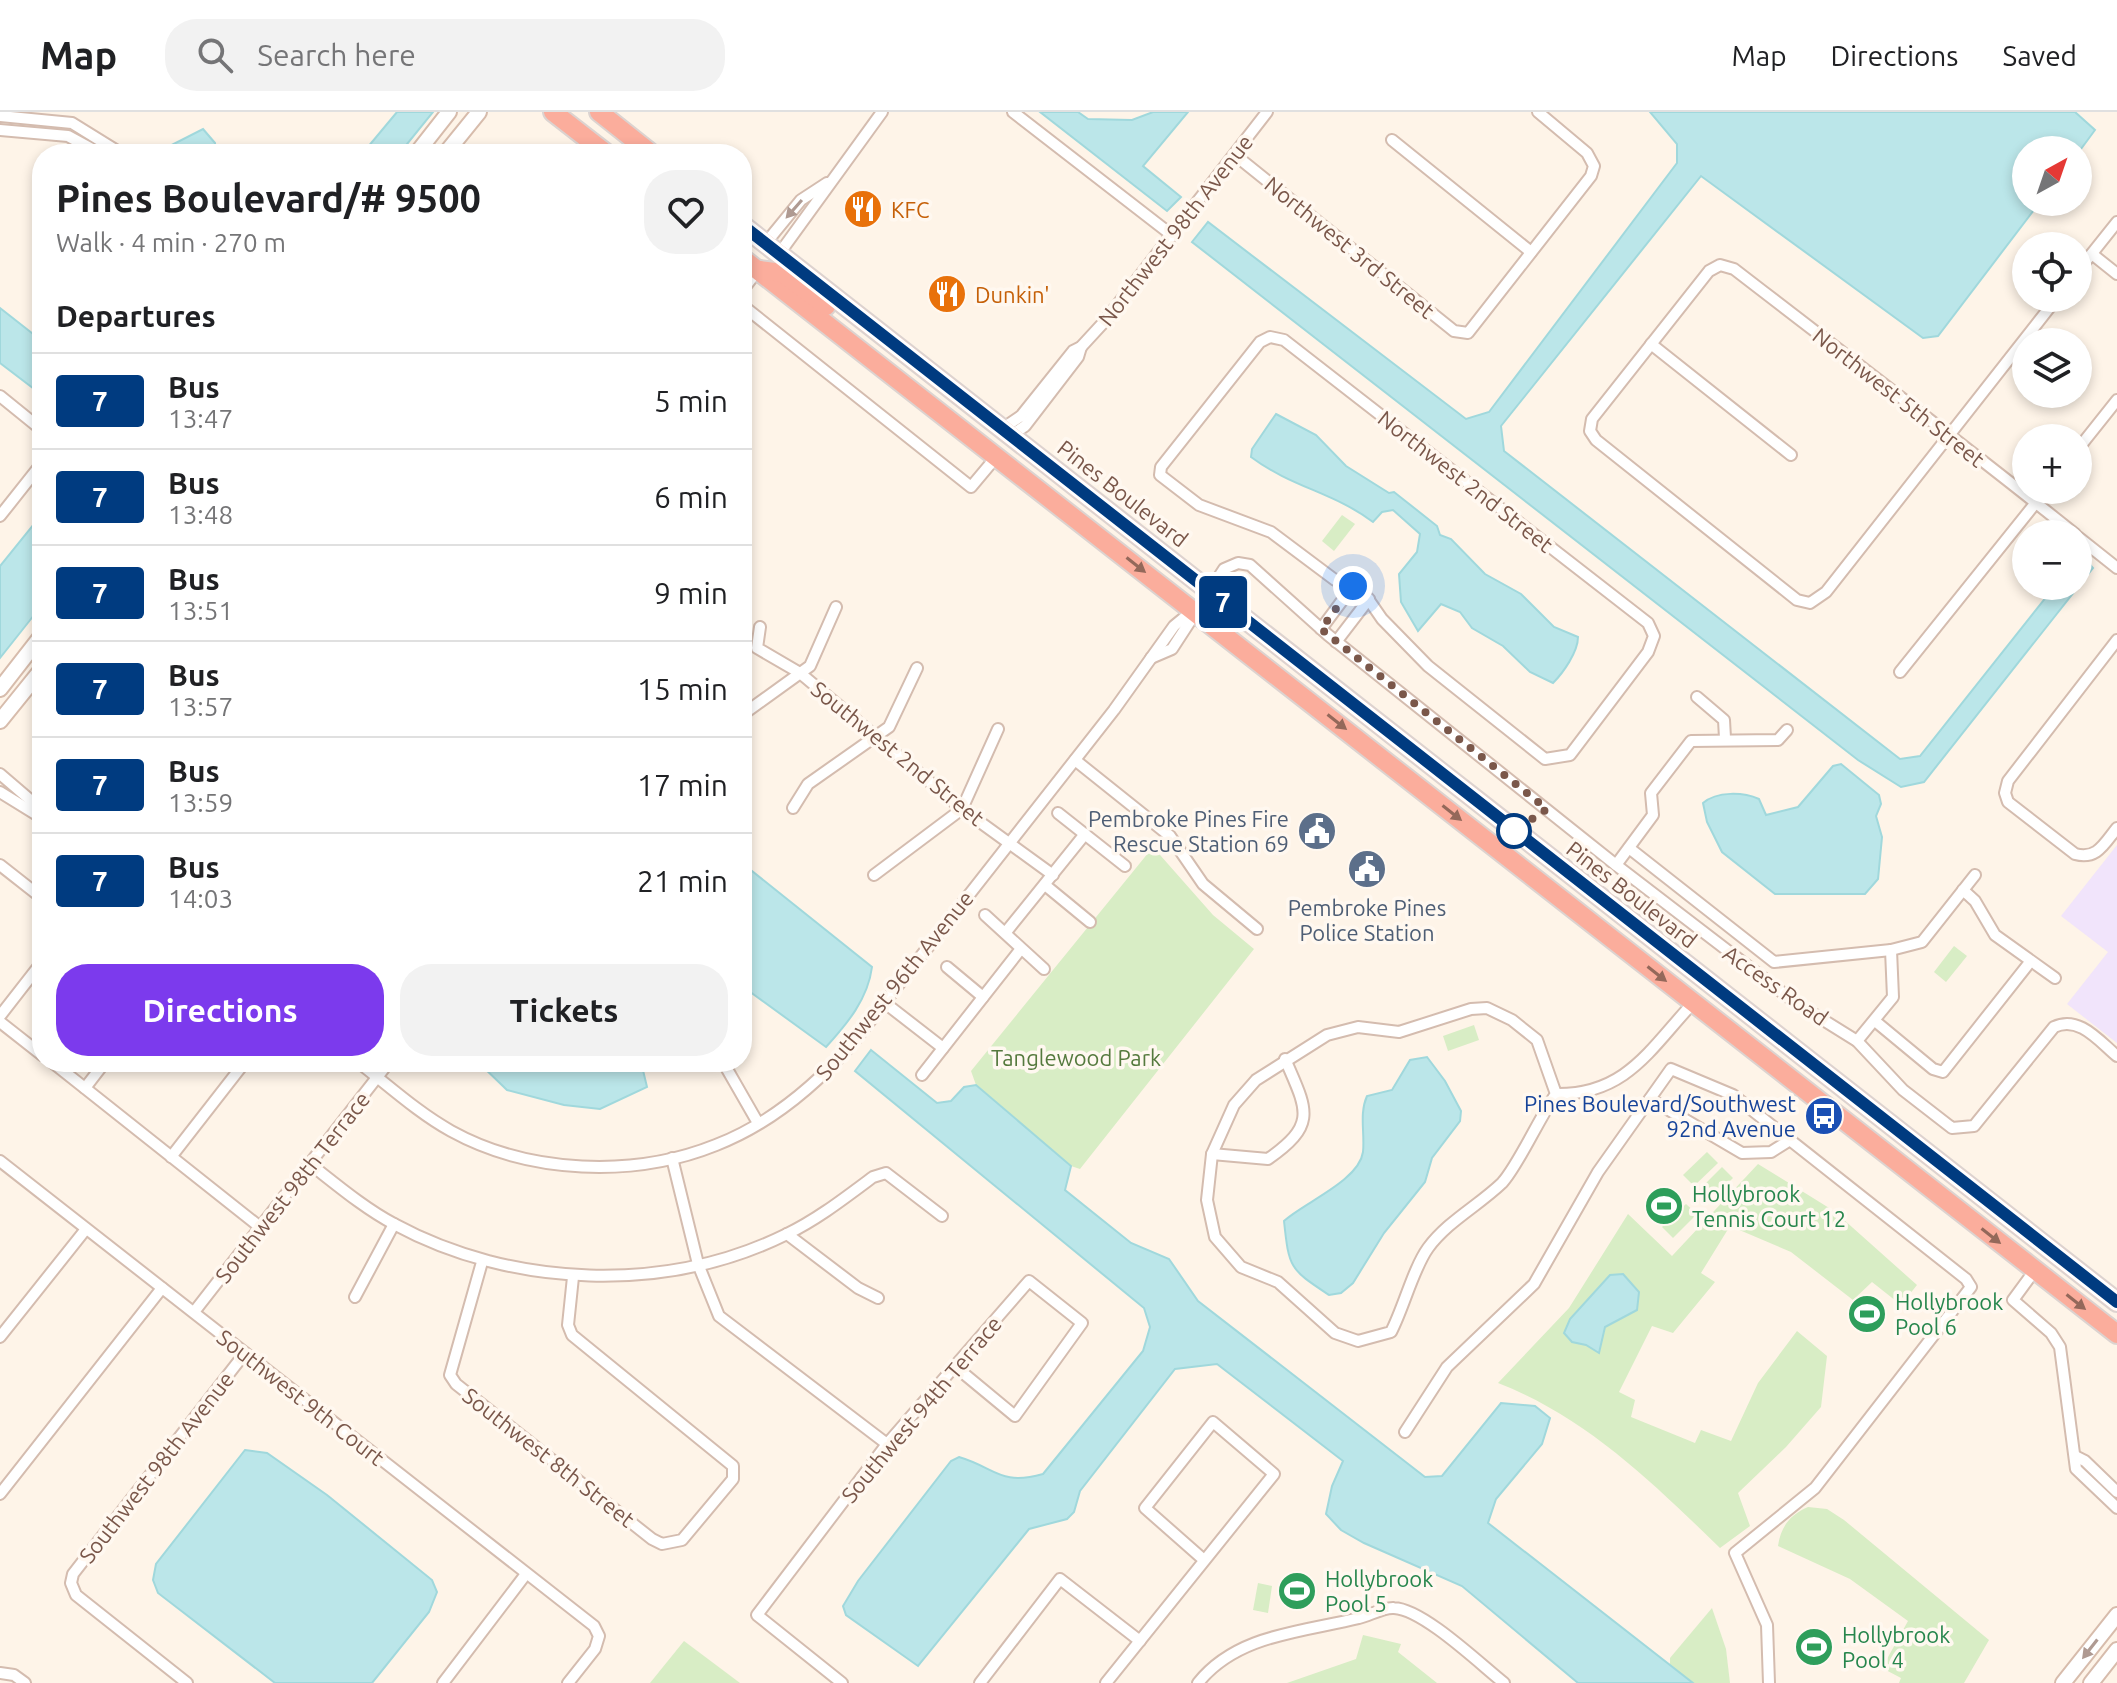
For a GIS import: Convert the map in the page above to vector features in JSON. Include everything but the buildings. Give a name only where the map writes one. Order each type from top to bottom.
[{"type":"highway","points":[[553,112],[594,144]]},
{"type":"highway","points":[[599,112],[639,144]]},
{"type":"highway","name":"Pines Boulevard","points":[[752,233],[2117,1302]]},
{"type":"highway","points":[[752,247],[763,252],[772,249]]},
{"type":"highway","points":[[752,266],[2117,1334]]},
{"type":"highway","points":[[758,270],[770,269],[782,273],[863,333],[898,347]]},
{"type":"highway","points":[[849,341],[909,373],[982,431],[996,438],[1006,432]]},
{"type":"highway","points":[[997,456],[1006,452],[1017,455],[1072,496],[1108,511]]},
{"type":"highway","points":[[1693,1003],[1706,997],[1752,1019]]},
{"type":"highway","points":[[1848,1124],[1862,1124],[1876,1133],[1965,1205],[1981,1211],[1996,1208]]},
{"type":"main road","points":[[424,144],[449,112]]},
{"type":"main road","points":[[453,144],[479,112]]},
{"type":"main road","points":[[0,689],[32,648]]},
{"type":"main road","points":[[0,721],[32,681]]},
{"type":"main road","points":[[2063,1683],[2117,1615]]},
{"type":"main road","points":[[2091,1683],[2117,1650]]},
{"type":"street","points":[[772,249],[829,182],[882,112]]},
{"type":"street","points":[[1013,112],[1173,236]]},
{"type":"street","name":"Northwest 98th Avenue","points":[[1006,432],[1028,422],[1078,357],[1081,347],[1173,236],[1267,112]]},
{"type":"street","points":[[1392,140],[1531,252],[1591,176],[1594,166],[1587,153],[1553,117],[1538,112]]},
{"type":"street","points":[[0,122],[68,136],[83,144]]},
{"type":"street","points":[[0,122],[72,123],[106,144]]},
{"type":"street","name":"Northwest 3rd Street","points":[[1235,155],[1454,331],[1468,333],[1531,252]]},
{"type":"street","points":[[772,249],[801,200],[829,182]]},
{"type":"street","points":[[2117,222],[2092,254],[2117,274]]},
{"type":"street","name":"Northwest 5th Street","points":[[1651,344],[1709,271],[1720,265],[1734,269],[2012,485]]},
{"type":"street","points":[[752,278],[758,270]]},
{"type":"street","points":[[1791,455],[1651,344],[1592,419],[1590,431],[1596,440],[1797,600],[1810,603],[1826,592],[2046,312]]},
{"type":"street","points":[[752,313],[971,487],[997,456]]},
{"type":"street","name":"Northwest 2nd Street","points":[[1353,586],[1335,580],[1271,532],[1199,505],[1160,475],[1161,467],[1260,342],[1270,337],[1284,340],[1648,623],[1654,636],[1648,652],[1570,755],[1551,760],[1545,759],[1428,666],[1382,619],[1369,599]]},
{"type":"street","points":[[0,396],[32,422]]},
{"type":"street","points":[[2092,431],[2117,400]]},
{"type":"street","points":[[0,516],[32,476]]},
{"type":"street","points":[[1900,672],[2035,504]]},
{"type":"street","name":"Northwest 5th Street","points":[[2037,504],[2057,520]]},
{"type":"street","name":"Northwest 5th Street","points":[[2092,548],[2117,568]]},
{"type":"street","name":"Southwest 96th Avenue","points":[[371,1072],[450,1131],[480,1145],[526,1158],[597,1168],[672,1158],[717,1145],[758,1123],[813,1086],[885,1003],[1151,658],[1172,649],[1194,609],[1231,564],[1250,565]]},
{"type":"street","name":"Access Road","points":[[1250,565],[1336,642],[1616,865],[1796,1003],[1857,1041],[1910,1096],[1952,1128],[1974,1126],[2054,1027],[2064,1022],[2077,1023],[2117,1056]]},
{"type":"street","points":[[1321,629],[1353,586],[1369,599],[1336,642]]},
{"type":"street","points":[[752,708],[810,666],[836,607]]},
{"type":"street","name":"Southwest 2nd Street","points":[[760,627],[757,648],[800,673],[962,809],[1053,875]]},
{"type":"street","points":[[2117,640],[2008,781],[2005,793],[2008,802],[2075,854],[2087,857],[2097,853],[2117,828]]},
{"type":"street","points":[[793,808],[808,784],[865,741],[879,738],[889,727],[917,668]]},
{"type":"street","points":[[1697,697],[1724,720],[1725,738]]},
{"type":"street","points":[[874,875],[962,809],[998,729]]},
{"type":"street","points":[[1616,865],[1653,815],[1651,793],[1691,741],[1725,738],[1778,740],[1787,730]]},
{"type":"street","points":[[1391,765],[1406,746]]},
{"type":"street","points":[[1075,760],[1170,836],[1203,884],[1257,929]]},
{"type":"street","points":[[0,774],[32,801]]},
{"type":"street","points":[[0,792],[32,812]]},
{"type":"street","points":[[1058,813],[1125,866]]},
{"type":"street","points":[[1006,932],[1085,834]]},
{"type":"street","points":[[1629,848],[1774,962],[1891,950],[1922,942],[1975,875]]},
{"type":"street","points":[[0,865],[32,890]]},
{"type":"street","points":[[1045,885],[1090,922]]},
{"type":"street","points":[[1963,890],[1975,901],[1995,935],[2052,979],[2055,978]]},
{"type":"street","points":[[985,915],[1044,969]]},
{"type":"street","points":[[922,1075],[1020,950]]},
{"type":"street","points":[[1857,1041],[1893,997],[1891,950]]},
{"type":"street","points":[[1875,1021],[1933,1069],[1943,1072],[2030,962]]},
{"type":"street","points":[[947,967],[983,997]]},
{"type":"street","points":[[0,1016],[32,975]]},
{"type":"street","points":[[885,1003],[943,1048]]},
{"type":"street","points":[[1556,1094],[1586,1095],[1608,1085],[1635,1067],[1693,1003]]},
{"type":"street","points":[[1487,1008],[1512,1020],[1537,1040],[1556,1094],[1537,1121],[1504,1181],[1442,1231],[1426,1251],[1391,1332],[1358,1341],[1335,1333],[1278,1282],[1241,1267],[1215,1237],[1207,1200],[1212,1154],[1222,1126],[1256,1080],[1307,1044],[1358,1027],[1399,1032],[1471,1009],[1487,1008]]},
{"type":"street","points":[[0,1022],[32,1047]]},
{"type":"street","points":[[1212,1154],[1268,1159],[1294,1141],[1304,1124],[1303,1101],[1285,1059]]},
{"type":"street","points":[[1405,1432],[1447,1367],[1534,1284],[1598,1172],[1671,1069],[1733,1095],[1966,1279],[1971,1287],[1815,1488],[1735,1553],[1767,1625],[1769,1683]]},
{"type":"street","points":[[65,1072],[260,1227]]},
{"type":"street","points":[[85,1088],[97,1072]]},
{"type":"street","points":[[171,1157],[237,1072]]},
{"type":"street","name":"Southwest 98th Terrace","points":[[194,1312],[382,1072]]},
{"type":"street","points":[[729,1072],[758,1123]]},
{"type":"street","points":[[1650,1099],[1742,1153],[1771,1152],[1790,1140]]},
{"type":"street","points":[[672,1158],[698,1264],[719,1316],[887,1444]]},
{"type":"street","name":"Southwest 9th Court","points":[[0,1161],[594,1626],[599,1636],[595,1649],[568,1683]]},
{"type":"street","points":[[310,1164],[394,1224],[482,1262],[573,1277],[698,1264],[787,1234],[873,1177],[886,1173],[942,1216]]},
{"type":"street","points":[[355,1297],[394,1224]]},
{"type":"street","points":[[0,1337],[86,1229]]},
{"type":"street","points":[[787,1234],[858,1288],[878,1298]]},
{"type":"street","name":"Southwest 8th Street","points":[[482,1262],[450,1375],[456,1384],[652,1539],[669,1544],[682,1540],[733,1479],[733,1466],[572,1335],[568,1325],[573,1277]]},
{"type":"street","points":[[2035,1270],[2013,1300],[2051,1333],[2060,1347],[2076,1469],[2117,1508]]},
{"type":"street","name":"Southwest 94th Terrace","points":[[842,1683],[757,1615],[887,1444],[957,1368],[1029,1281],[1082,1323],[1015,1416],[957,1368]]},
{"type":"street","points":[[0,1494],[162,1288]]},
{"type":"street","name":"Southwest 98th Avenue","points":[[187,1683],[76,1595],[71,1583],[73,1574],[245,1353]]},
{"type":"street","points":[[1106,1683],[1274,1474],[1211,1424],[1145,1508],[1204,1560]]},
{"type":"street","points":[[2075,1456],[2085,1461],[2116,1492],[2107,1500]]},
{"type":"street","points":[[443,1683],[526,1574]]},
{"type":"street","points":[[980,1683],[1060,1579],[1140,1641]]},
{"type":"street","points":[[1198,1683],[1221,1660],[1285,1631],[1359,1618],[1394,1607],[1418,1616],[1504,1683]]},
{"type":"street","points":[[1,1673],[14,1675],[25,1683]]},
{"type":"shaded area","points":[[2117,845],[2117,1043],[2067,1004],[2108,952],[2061,916]]},
{"type":"green space","points":[[1342,515],[1355,524],[1334,551],[1322,541]]},
{"type":"green space","name":"Tanglewood Park","points":[[1153,847],[1213,915],[1254,949],[1080,1169],[1071,1166],[976,1085],[971,1071]]},
{"type":"green space","points":[[1954,946],[1967,956],[1946,982],[1934,972]]},
{"type":"green space","points":[[1474,1025],[1479,1040],[1448,1051],[1443,1036]]},
{"type":"green space","points":[[1707,1152],[1718,1163],[1694,1186],[1683,1175]]},
{"type":"green space","points":[[1758,1164],[1834,1211],[1917,1285],[1901,1305],[1872,1282],[1853,1300],[1791,1252],[1730,1226],[1701,1273],[1715,1282],[1673,1333],[1652,1326],[1619,1392],[1635,1400],[1631,1417],[1695,1443],[1701,1430],[1731,1441],[1758,1383],[1797,1331],[1827,1356],[1821,1407],[1786,1447],[1738,1493],[1750,1526],[1720,1548],[1644,1476],[1589,1433],[1530,1397],[1498,1383],[1569,1308],[1628,1214],[1672,1256]]},
{"type":"green space","points":[[1722,1167],[1733,1178],[1709,1202],[1698,1191]]},
{"type":"green space","name":"Hollybrook Tennis Court 12","points":[[1670,1188],[1681,1199],[1658,1223],[1647,1212]]},
{"type":"green space","points":[[1686,1204],[1697,1214],[1673,1238],[1662,1227]]},
{"type":"green space","points":[[1808,1507],[1827,1509],[1844,1520],[1989,1640],[1964,1683],[1899,1683],[1901,1678],[1882,1668],[1908,1621],[1850,1579],[1778,1546],[1787,1522]]},
{"type":"green space","points":[[1258,1583],[1272,1586],[1268,1613],[1253,1610]]},
{"type":"green space","points":[[1712,1608],[1726,1649],[1730,1683],[1670,1683],[1670,1658]]},
{"type":"green space","points":[[1363,1635],[1401,1644],[1398,1652],[1437,1683],[1287,1683],[1356,1659]]},
{"type":"green space","points":[[684,1641],[740,1683],[650,1683]]},
{"type":"water","points":[[397,112],[433,112],[407,144],[370,144]]},
{"type":"water","points":[[1040,112],[1078,112],[1088,119],[1132,120],[1153,112],[1188,112],[1143,166],[1181,197],[1167,211]]},
{"type":"water","points":[[1650,112],[2075,112],[2095,130],[2091,136],[2012,136],[2012,216],[2029,216],[2017,232],[2012,232],[2012,239],[1938,336],[1923,338],[1701,176],[1501,426],[1504,451],[1900,759],[1920,756],[2044,600],[2068,600],[1924,782],[1901,787],[1858,760],[1192,242],[1208,222],[1466,419],[1489,412],[1677,163],[1677,144]]},
{"type":"water","points":[[203,129],[215,144],[174,144]]},
{"type":"water","points":[[0,308],[32,333],[32,387],[0,363]]},
{"type":"water","points":[[1276,414],[1316,435],[1346,466],[1389,493],[1394,492],[1437,526],[1440,535],[1451,539],[1485,574],[1521,594],[1554,627],[1578,637],[1573,656],[1553,683],[1530,672],[1503,646],[1472,628],[1460,612],[1441,604],[1418,631],[1401,602],[1399,574],[1417,552],[1420,534],[1393,510],[1382,512],[1373,522],[1251,457],[1252,449]]},
{"type":"water","points":[[32,526],[32,618],[0,658],[0,566]]},
{"type":"water","points":[[1841,764],[1879,795],[1881,804],[1876,816],[1882,837],[1878,879],[1865,894],[1775,894],[1722,852],[1707,822],[1703,803],[1715,796],[1738,794],[1759,799],[1766,815],[1798,807],[1833,766]]},
{"type":"water","points":[[752,871],[872,967],[861,1000],[826,1047],[752,993]]},
{"type":"water","points":[[871,1050],[937,1103],[951,1101],[964,1087],[976,1085],[1071,1166],[1065,1190],[1131,1243],[1169,1259],[1198,1301],[1425,1477],[1442,1476],[1501,1403],[1535,1406],[1550,1418],[1542,1444],[1496,1499],[1488,1523],[1693,1683],[1578,1683],[1462,1586],[1341,1530],[1326,1514],[1332,1486],[1343,1461],[1217,1364],[1175,1369],[1080,1491],[1074,1512],[1067,1519],[1029,1529],[918,1666],[846,1615],[843,1606],[858,1581],[951,1461],[959,1457],[1007,1477],[1043,1474],[1143,1351],[1150,1327],[1144,1308],[855,1071]]},
{"type":"water","points":[[1427,1057],[1445,1081],[1461,1111],[1460,1121],[1432,1158],[1425,1182],[1384,1233],[1353,1283],[1341,1293],[1329,1295],[1294,1266],[1284,1221],[1341,1182],[1359,1163],[1363,1152],[1363,1117],[1367,1096],[1392,1090],[1410,1060]]},
{"type":"water","points":[[488,1072],[643,1072],[647,1087],[600,1109],[564,1105],[507,1090]]},
{"type":"water","points":[[1623,1274],[1639,1292],[1637,1310],[1605,1327],[1599,1353],[1586,1345],[1572,1342],[1564,1333],[1570,1319],[1610,1275]]},
{"type":"water","points":[[245,1450],[267,1453],[327,1495],[432,1580],[437,1592],[429,1612],[372,1683],[275,1683],[158,1593],[153,1580],[156,1564]]},
{"type":"bus line","name":"7","points":[[752,233],[2117,1302]]},
{"type":"place","name":"KFC","points":[[863,209]]},
{"type":"place","name":"Dunkin'","points":[[947,294]]},
{"type":"place","name":"Pembroke Pines Fire Rescue Station 69","points":[[1317,831]]},
{"type":"place","name":"Pembroke Pines Police Station","points":[[1367,869]]},
{"type":"place","name":"Pines Boulevard/Southwest 92nd Avenue","points":[[1824,1116]]},
{"type":"place","name":"Hollybrook Tennis Court 12","points":[[1664,1206]]},
{"type":"place","name":"Hollybrook Pool 6","points":[[1867,1314]]},
{"type":"place","name":"Hollybrook Pool 5","points":[[1297,1591]]},
{"type":"place","name":"Hollybrook Pool 4","points":[[1814,1647]]},
{"type":"route","points":[[1353,586],[1321,629],[1547,809],[1514,831]]}]
